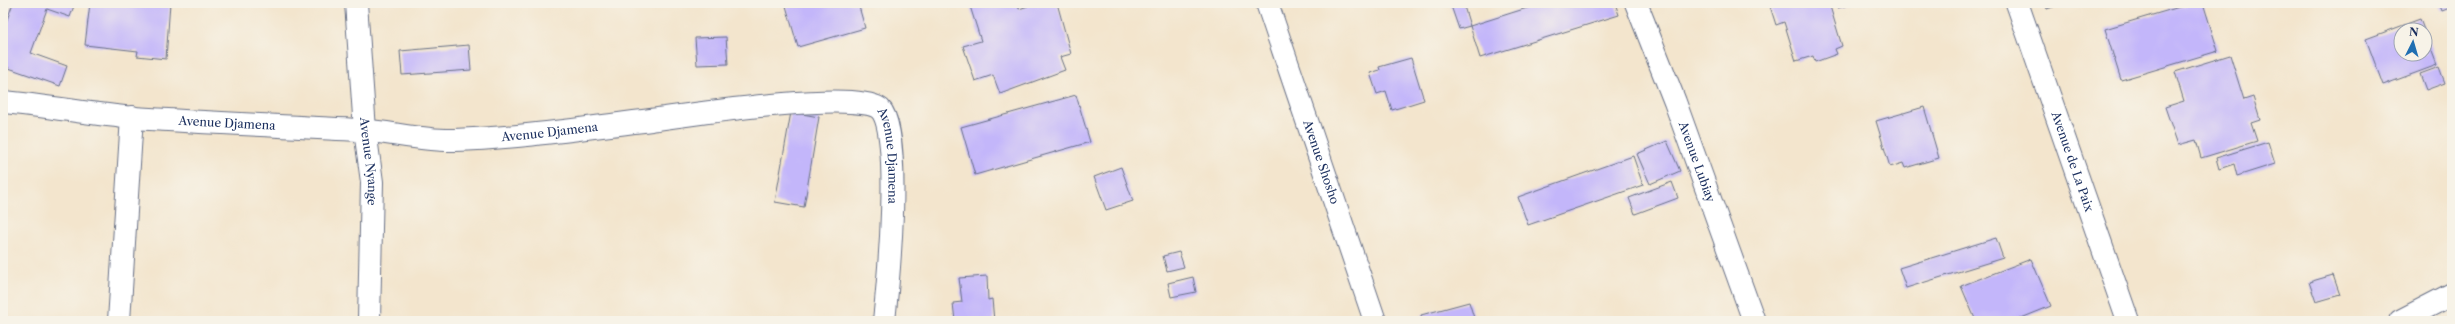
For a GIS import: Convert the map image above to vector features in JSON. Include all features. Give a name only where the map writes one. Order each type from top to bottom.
[{"type":"street","name":"Avenue Nyange","points":[[356,3],[365,130],[372,182],[369,321]]},
{"type":"street","name":"Avenue Shosho","points":[[1267,3],[1375,321]]},
{"type":"street","name":"Avenue Lubiay","points":[[1636,3],[1676,102],[1754,321]]},
{"type":"street","name":"Avenue de La Paix","points":[[2017,3],[2128,321]]},
{"type":"street","name":"Avenue Djamena","points":[[3,102],[132,118],[365,130],[450,140],[533,135],[740,108],[840,101],[863,102],[878,107],[888,119],[892,147],[891,220],[884,321]]},
{"type":"street","points":[[118,321],[132,118]]},
{"type":"street","points":[[2400,321],[2452,294]]},
{"type":"building","points":[[13,3],[75,3],[70,17],[47,9],[31,53],[67,66],[60,86],[3,66],[3,31]]},
{"type":"building","points":[[90,3],[170,3],[166,59],[137,56],[138,51],[85,45]]},
{"type":"building","points":[[796,3],[858,3],[865,28],[798,47],[786,6]]},
{"type":"building","points":[[969,3],[1018,3],[1019,9],[1028,6],[1027,3],[1057,3],[1071,54],[1060,57],[1065,70],[1000,94],[993,75],[975,81],[963,46],[981,41]]},
{"type":"building","points":[[1450,3],[1463,3],[1470,26],[1459,29]]},
{"type":"building","points":[[1543,3],[1615,3],[1619,15],[1480,58],[1470,26]]},
{"type":"building","points":[[1769,3],[1829,3],[1842,46],[1835,49],[1837,54],[1815,62],[1813,56],[1796,61],[1784,22],[1776,25]]},
{"type":"building","points":[[1837,3],[1854,3],[1838,8]]},
{"type":"building","points":[[2045,3],[2065,3],[2047,9]]},
{"type":"building","points":[[2193,3],[2203,3],[2218,51],[2121,80],[2105,29]]},
{"type":"building","points":[[2439,3],[2452,3],[2452,7],[2442,11]]},
{"type":"building","points":[[2420,19],[2421,22],[2412,22]]},
{"type":"building","points":[[2393,29],[2393,62],[2433,62],[2433,54],[2437,65],[2383,85],[2366,39]]},
{"type":"building","points":[[726,37],[728,64],[697,65],[695,38]]},
{"type":"building","points":[[469,45],[471,70],[402,75],[400,51]]},
{"type":"building","points":[[2230,55],[2244,100],[2253,97],[2260,120],[2251,123],[2257,141],[2201,158],[2196,140],[2178,145],[2165,107],[2184,101],[2175,72]]},
{"type":"building","points":[[1411,58],[1424,100],[1392,110],[1386,91],[1377,94],[1370,73],[1380,70],[1379,67]]},
{"type":"building","points":[[2439,67],[2445,83],[2426,90],[2420,74]]},
{"type":"building","points":[[1076,95],[1090,142],[975,175],[961,127]]},
{"type":"building","points":[[1924,107],[1939,158],[1905,168],[1903,163],[1890,167],[1876,121]]},
{"type":"building","points":[[791,112],[819,117],[804,207],[775,202]]},
{"type":"building","points":[[1667,141],[1680,171],[1650,184],[1637,154]]},
{"type":"building","points":[[2268,142],[2275,164],[2237,176],[2234,164],[2219,169],[2216,158]]},
{"type":"building","points":[[1633,156],[1643,185],[1528,225],[1518,197]]},
{"type":"building","points":[[1121,167],[1133,201],[1106,210],[1094,177]]},
{"type":"building","points":[[1672,182],[1678,198],[1635,214],[1629,198]]},
{"type":"building","points":[[1996,238],[2003,258],[1906,288],[1899,268]]},
{"type":"building","points":[[1179,252],[1184,267],[1167,271],[1163,256]]},
{"type":"building","points":[[2031,259],[2051,306],[2014,321],[1976,321],[1961,286]]},
{"type":"building","points":[[2333,275],[2340,295],[2316,302],[2309,282]]},
{"type":"building","points":[[987,276],[988,300],[992,299],[994,321],[955,321],[953,303],[962,302],[959,278]]},
{"type":"building","points":[[1193,277],[1196,292],[1171,297],[1168,283]]},
{"type":"building","points":[[1469,302],[1475,321],[1422,321],[1421,315]]}]
